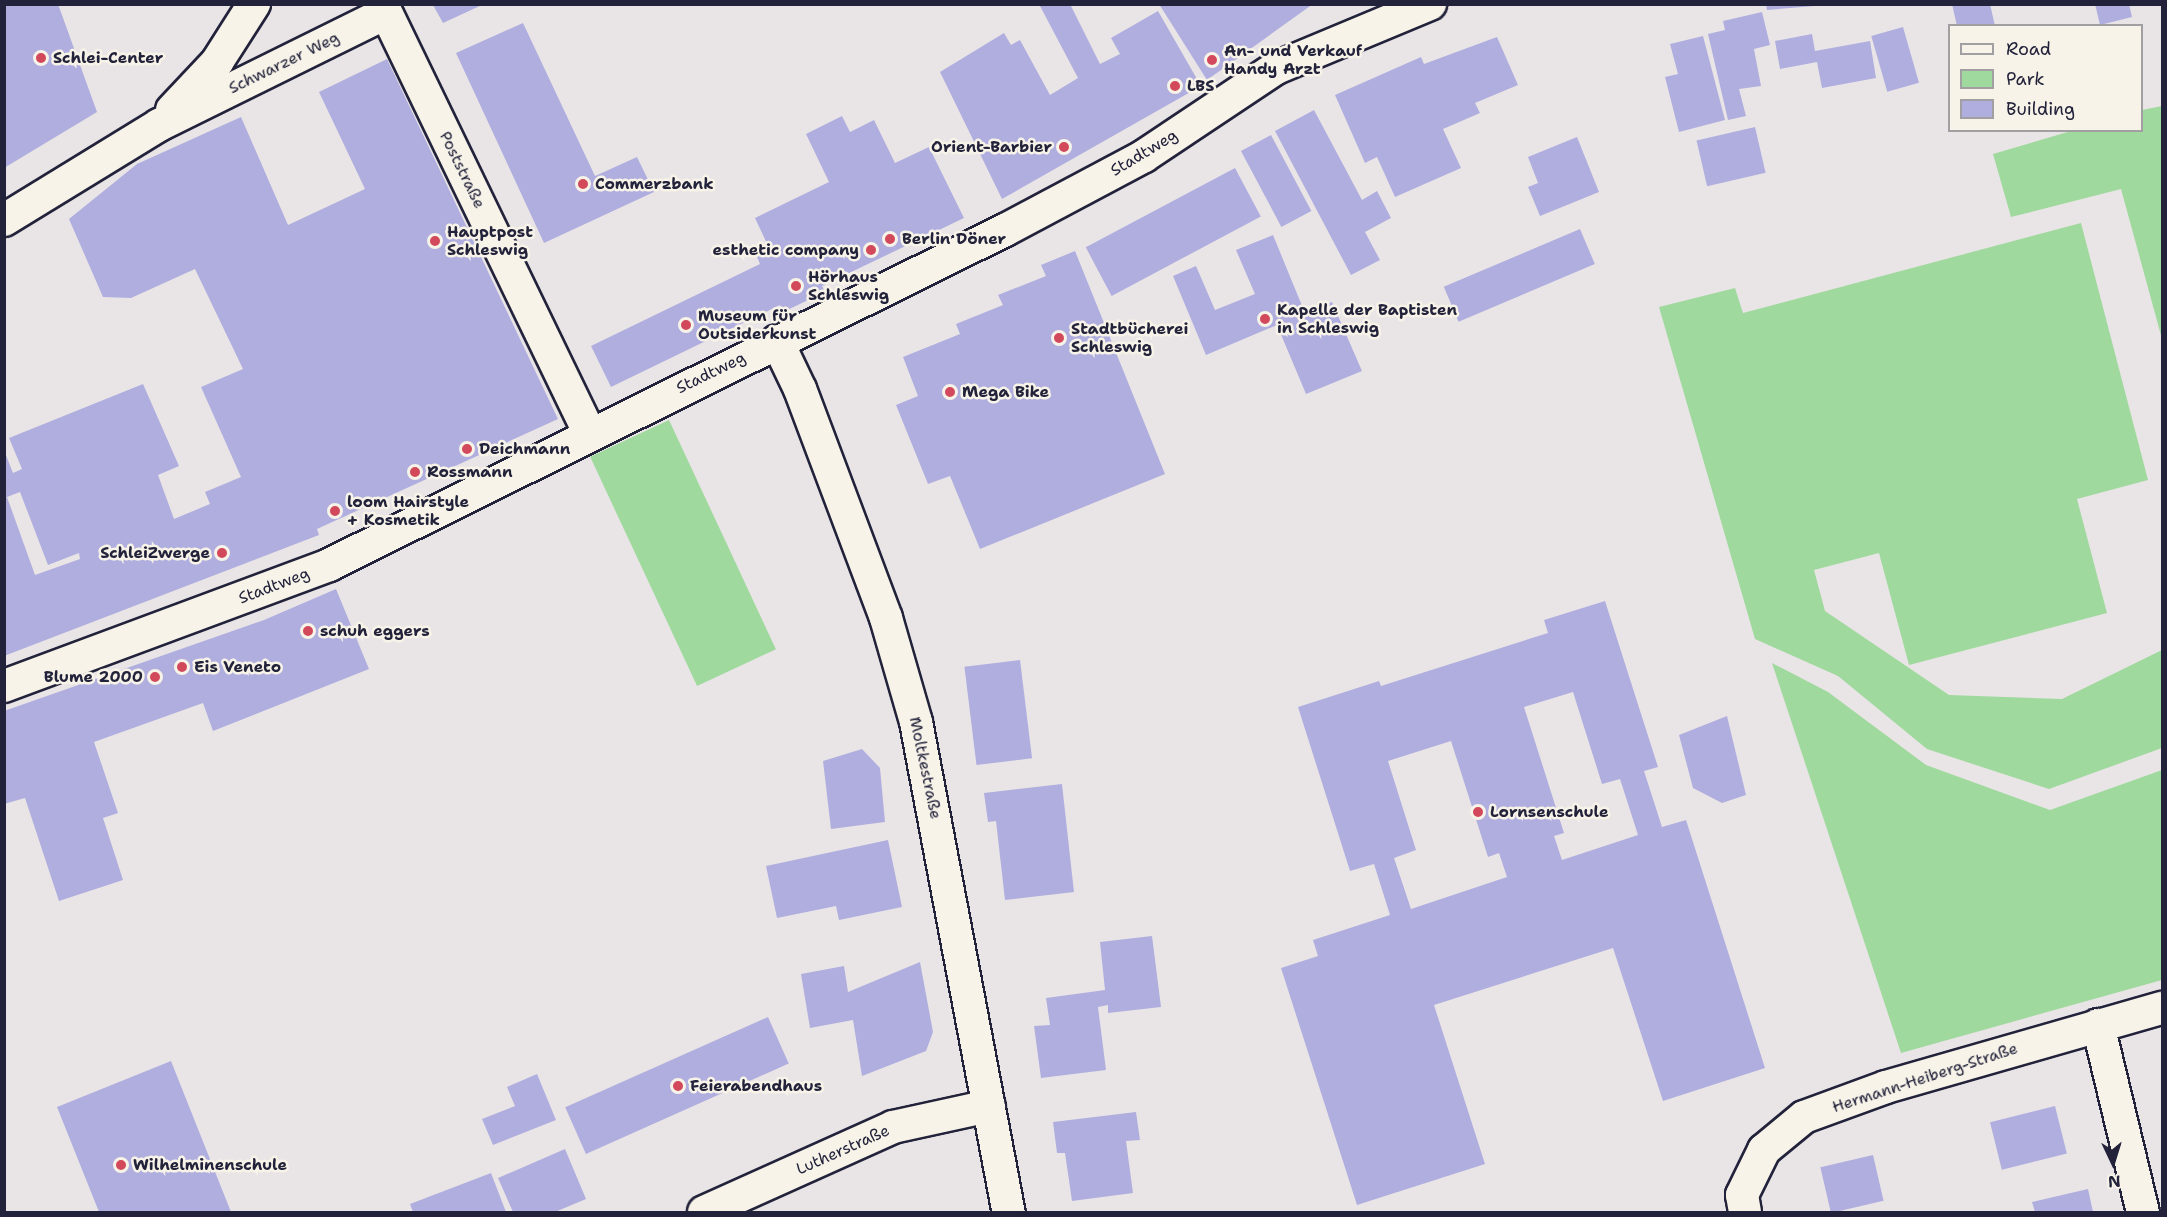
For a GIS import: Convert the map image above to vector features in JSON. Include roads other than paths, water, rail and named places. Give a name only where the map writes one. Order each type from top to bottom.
[{"type":"street","name":"Schwarzer Weg","points":[[159,124],[217,62],[254,4]]},
{"type":"street","name":"Stadtweg","points":[[4,686],[329,565],[1005,230],[1144,156],[1276,68],[1430,4]]},
{"type":"street","name":"Schwarzer Weg","points":[[4,220],[159,124],[376,7]]},
{"type":"street","name":"Poststraße","points":[[376,7],[590,434]]},
{"type":"street","name":"Moltkestraße","points":[[777,341],[800,389],[886,618],[916,722],[1009,1212]]},
{"type":"street","name":"Hermann-Heiberg-Straße","points":[[1745,1212],[1742,1195],[1764,1150],[1804,1117],[1886,1087],[2163,1008]]},
{"type":"street","points":[[2098,1025],[2143,1212]]},
{"type":"street","name":"Lutherstraße","points":[[704,1212],[893,1127],[989,1106]]},
{"type":"place","name":"Schlei-Center","points":[[41,58]]},
{"type":"place","name":"An- und Verkauf Handy Arzt","points":[[1212,60]]},
{"type":"place","name":"LBS","points":[[1175,86]]},
{"type":"place","name":"Orient-Barbier","points":[[1064,147]]},
{"type":"place","name":"Commerzbank","points":[[583,184]]},
{"type":"place","name":"Berlin Döner","points":[[890,239]]},
{"type":"place","name":"Hauptpost Schleswig","points":[[435,241]]},
{"type":"place","name":"esthetic company","points":[[871,250]]},
{"type":"place","name":"Hörhaus Schleswig","points":[[796,286]]},
{"type":"place","name":"Kapelle der Baptisten in Schleswig","points":[[1265,319]]},
{"type":"place","name":"Museum für Outsiderkunst","points":[[686,325]]},
{"type":"place","name":"Stadtbücherei Schleswig","points":[[1059,338]]},
{"type":"place","name":"Mega Bike","points":[[950,392]]},
{"type":"place","name":"Deichmann","points":[[467,449]]},
{"type":"place","name":"Rossmann","points":[[415,472]]},
{"type":"place","name":"loom Hairstyle + Kosmetik","points":[[335,511]]},
{"type":"place","name":"SchleiZwerge","points":[[222,553]]},
{"type":"place","name":"schuh eggers","points":[[308,631]]},
{"type":"place","name":"Eis Veneto","points":[[182,667]]},
{"type":"place","name":"Blume 2000","points":[[155,677]]},
{"type":"place","name":"Lornsenschule","points":[[1478,812]]},
{"type":"place","name":"Feierabendhaus","points":[[678,1086]]},
{"type":"place","name":"Wilhelminenschule","points":[[121,1165]]}]
